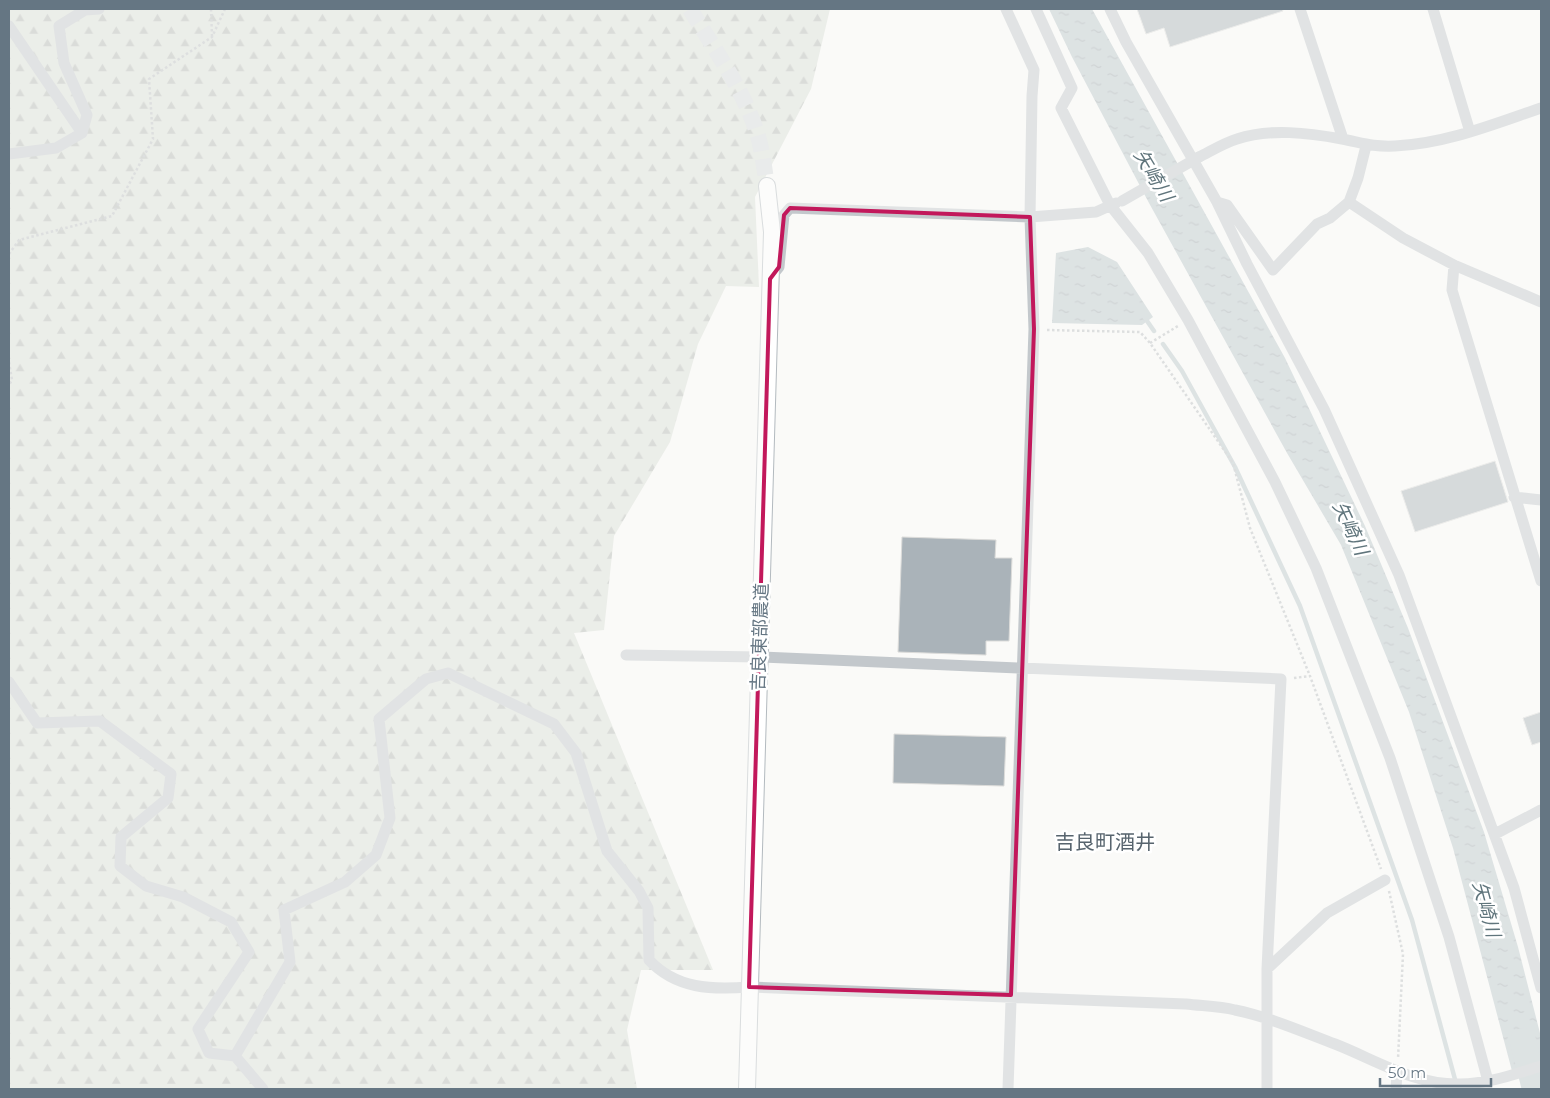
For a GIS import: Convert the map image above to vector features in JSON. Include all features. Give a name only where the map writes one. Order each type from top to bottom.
[{"type":"street","points":[[9,154],[56,148],[82,133],[87,115],[64,63],[59,26],[85,10],[99,9]]},
{"type":"street","points":[[1006,9],[1034,70],[1030,216],[1034,329],[1008,1089]]},
{"type":"street","points":[[1036,9],[1072,88],[1061,108],[1110,205],[1148,253],[1188,320],[1275,482],[1316,568],[1393,768],[1449,938],[1488,1082]]},
{"type":"street","points":[[1110,9],[1126,42],[1217,202],[1247,264],[1324,409],[1399,575],[1514,888],[1541,988]]},
{"type":"street","points":[[1300,9],[1343,139]]},
{"type":"street","points":[[1433,9],[1470,132]]},
{"type":"street","points":[[9,26],[82,133]]},
{"type":"street","points":[[770,279],[779,267],[784,215],[790,208],[1030,216],[1096,212],[1122,201],[1199,157],[1237,138],[1288,132],[1343,139],[1366,146],[1418,144],[1470,132],[1541,108]]},
{"type":"street","points":[[1217,202],[1227,205],[1273,270],[1317,224],[1330,218],[1349,202],[1358,178],[1366,146]]},
{"type":"street","name":"吉良東部農道","points":[[747,1089],[772,232],[767,186]]},
{"type":"street","points":[[1349,202],[1403,238],[1454,265],[1541,302]]},
{"type":"street","points":[[1454,265],[1452,290],[1541,581]]},
{"type":"street","points":[[1514,497],[1541,500]]},
{"type":"street","points":[[626,655],[760,657],[1281,679],[1267,969],[1266,1089]]},
{"type":"street","points":[[235,1056],[290,962],[284,910],[345,882],[376,855],[390,818],[379,719],[426,679],[448,673],[554,724],[576,753],[607,851],[639,891],[648,908],[648,953],[650,960],[660,972],[676,981],[719,990],[749,987],[1186,1004],[1234,1010],[1268,1020],[1337,1045],[1397,1072],[1440,1083],[1488,1082],[1541,1066]]},
{"type":"street","points":[[9,682],[37,723],[100,721],[171,774],[168,798],[121,837],[120,866],[146,886],[183,897],[231,922],[249,952],[198,1028],[210,1053],[235,1056],[263,1089]]},
{"type":"street","points":[[1495,834],[1541,810]]},
{"type":"street","points":[[1267,969],[1327,913],[1384,880]]},
{"type":"street","points":[[1396,1089],[1397,1072]]},
{"type":"path","points":[[211,9],[212,37]]},
{"type":"path","points":[[9,254],[19,240],[112,216],[153,139],[149,79],[212,37],[226,9]]},
{"type":"path","points":[[1150,343],[1188,320]]},
{"type":"path","points":[[1034,329],[1140,332],[1150,343],[1233,463],[1250,528],[1310,676],[1371,837],[1391,896],[1403,954],[1397,1072]]},
{"type":"path","points":[[9,362],[12,380],[9,384]]},
{"type":"path","points":[[1281,679],[1310,676]]},
{"type":"highlighted area","points":[[790,208],[1030,217],[1034,329],[1011,995],[749,987],[770,279],[779,267],[784,215]]},
{"type":"green space","points":[[9,9],[830,9],[811,89],[755,197],[759,287],[726,286],[698,344],[670,442],[614,536],[604,630],[574,633],[713,970],[641,970],[627,1030],[637,1089],[9,1089]]},
{"type":"water","points":[[1049,9],[1092,9],[1285,358],[1365,526],[1408,628],[1484,832],[1518,947],[1541,1037],[1541,1062],[1512,1071],[1453,848],[1409,712],[1341,545],[1287,453],[1149,203],[1072,57]]},
{"type":"water","points":[[1088,247],[1117,262],[1153,317],[1142,325],[1052,323],[1056,253]]},
{"type":"building","points":[[1137,9],[1282,9],[1283,11],[1170,47],[1164,28],[1146,34]]},
{"type":"building","points":[[1495,461],[1508,502],[1415,532],[1401,491]]},
{"type":"building","points":[[902,537],[996,540],[995,558],[1012,558],[1009,641],[986,641],[986,655],[898,652]]},
{"type":"building","points":[[1541,712],[1541,742],[1532,745],[1523,718]]},
{"type":"building","points":[[894,734],[1006,737],[1004,786],[893,783]]},
{"type":"waterway","points":[[1145,318],[1154,331]]},
{"type":"waterway","points":[[1163,344],[1182,371],[1235,467],[1300,606],[1412,920],[1456,1083]]},
{"type":"waterway","name":"矢崎川","points":[[1523,1041],[1535,1089]]},
{"type":"tunnel","points":[[690,9],[726,68],[750,114],[760,143],[767,186]]},
{"type":"district","name":"吉良町酒井","points":[[1105,842]]}]
